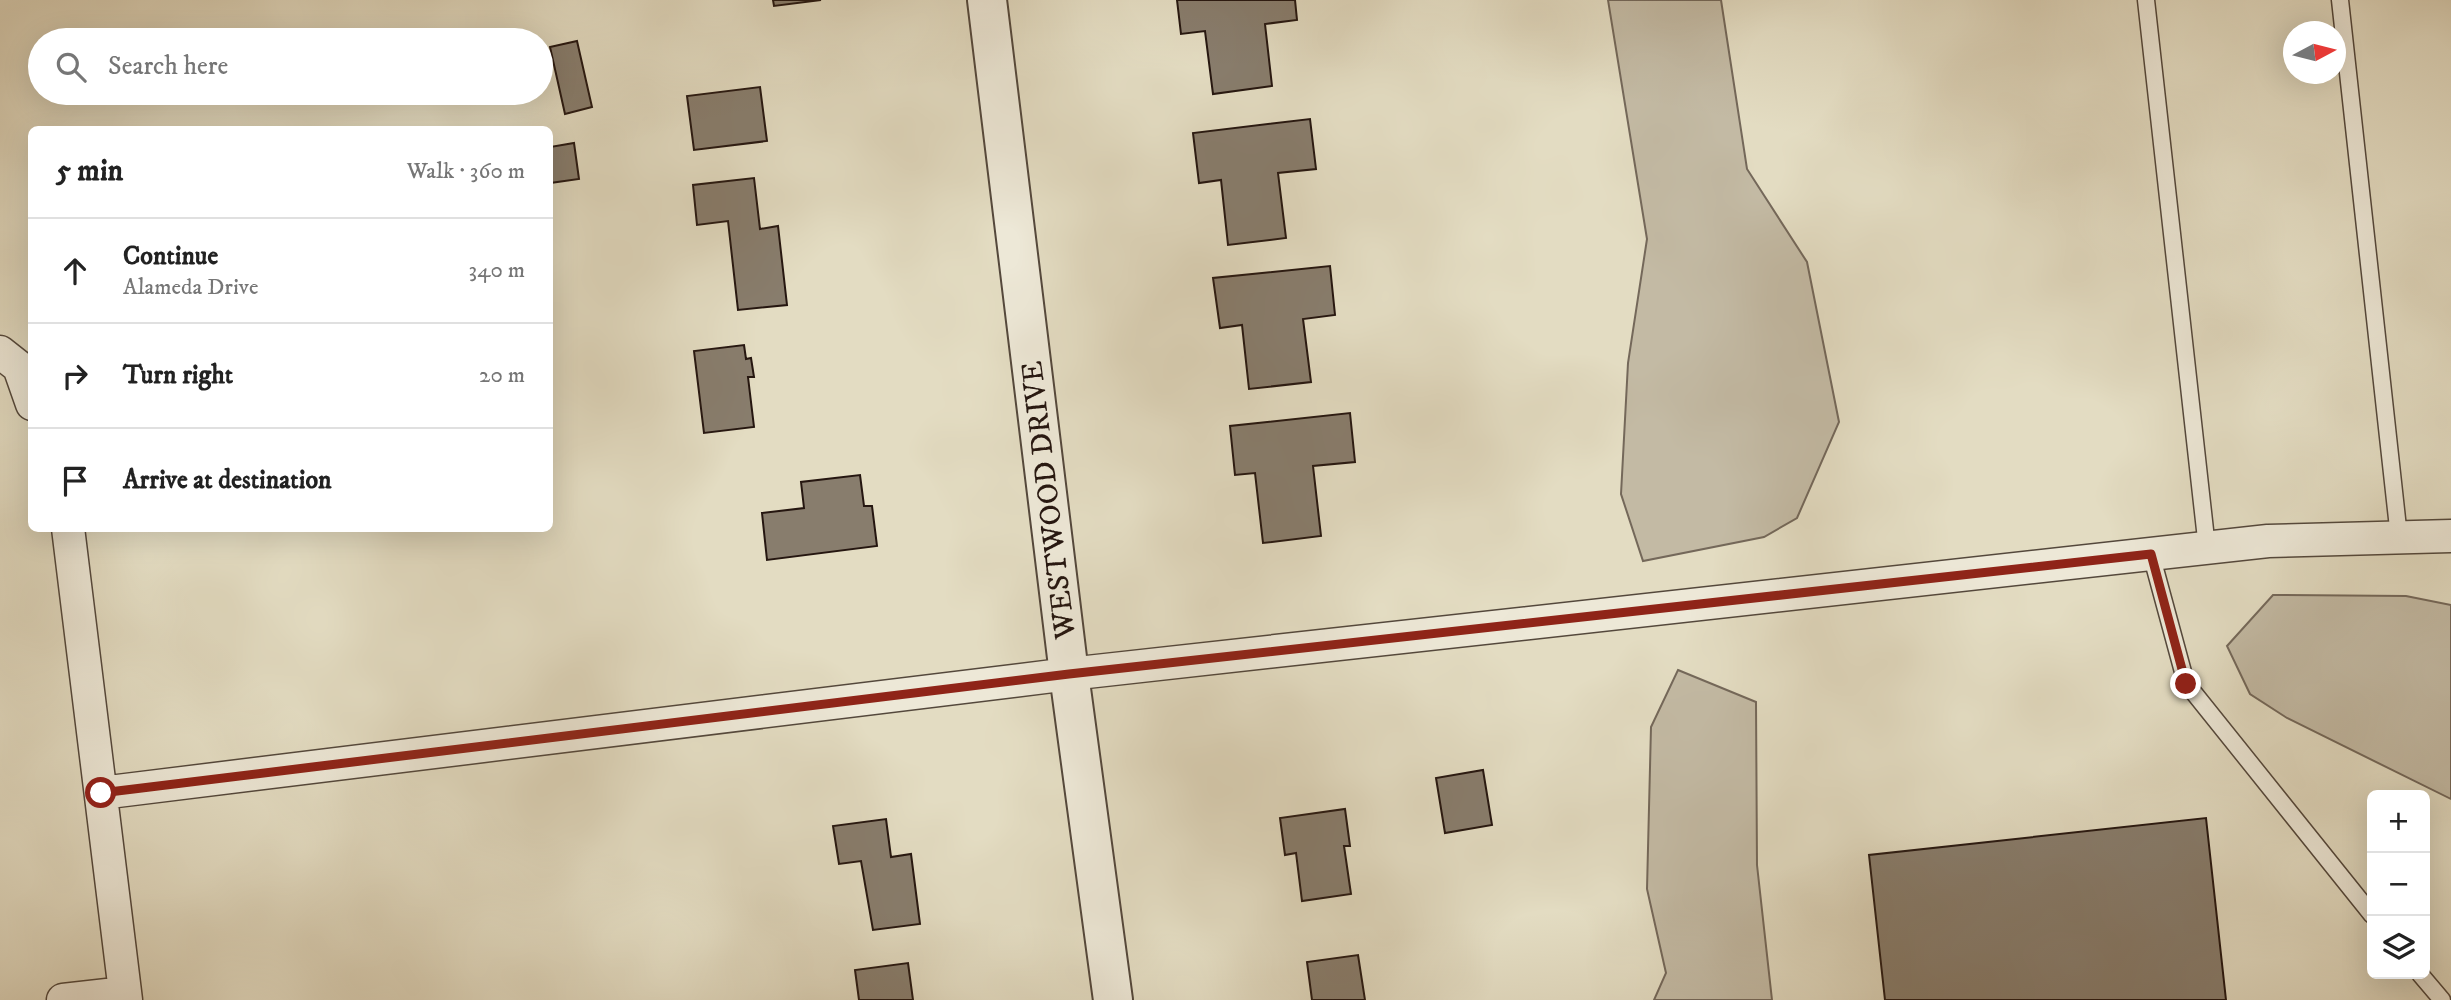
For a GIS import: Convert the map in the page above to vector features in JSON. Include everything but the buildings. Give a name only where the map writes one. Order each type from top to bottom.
[{"type":"street","name":"WESTWOOD DRIVE","points":[[987,0],[1069,674],[1113,1000]]},
{"type":"street","points":[[0,352],[19,367],[28,393]]},
{"type":"street","points":[[63,1000],[126,996],[68,532]]},
{"type":"street","points":[[101,793],[1069,674],[2268,541],[2451,536]]},
{"type":"lane","points":[[2146,0],[2207,548]]},
{"type":"lane","points":[[2340,0],[2399,537]]},
{"type":"lane","points":[[2151,554],[2186,684],[2367,909]]},
{"type":"lane","points":[[2424,979],[2442,1000]]},
{"type":"shaded area","points":[[1608,0],[1721,0],[1747,169],[1807,262],[1839,422],[1797,518],[1764,537],[1643,561],[1621,494],[1628,363],[1647,239]]},
{"type":"shaded area","points":[[2273,595],[2406,596],[2451,605],[2451,799],[2287,718],[2250,694],[2227,646]]},
{"type":"shaded area","points":[[1678,670],[1756,702],[1757,865],[1772,1000],[1654,1000],[1666,973],[1647,889],[1651,727]]},
{"type":"route","points":[[101,793],[1069,674],[2151,554],[2186,684]]}]
